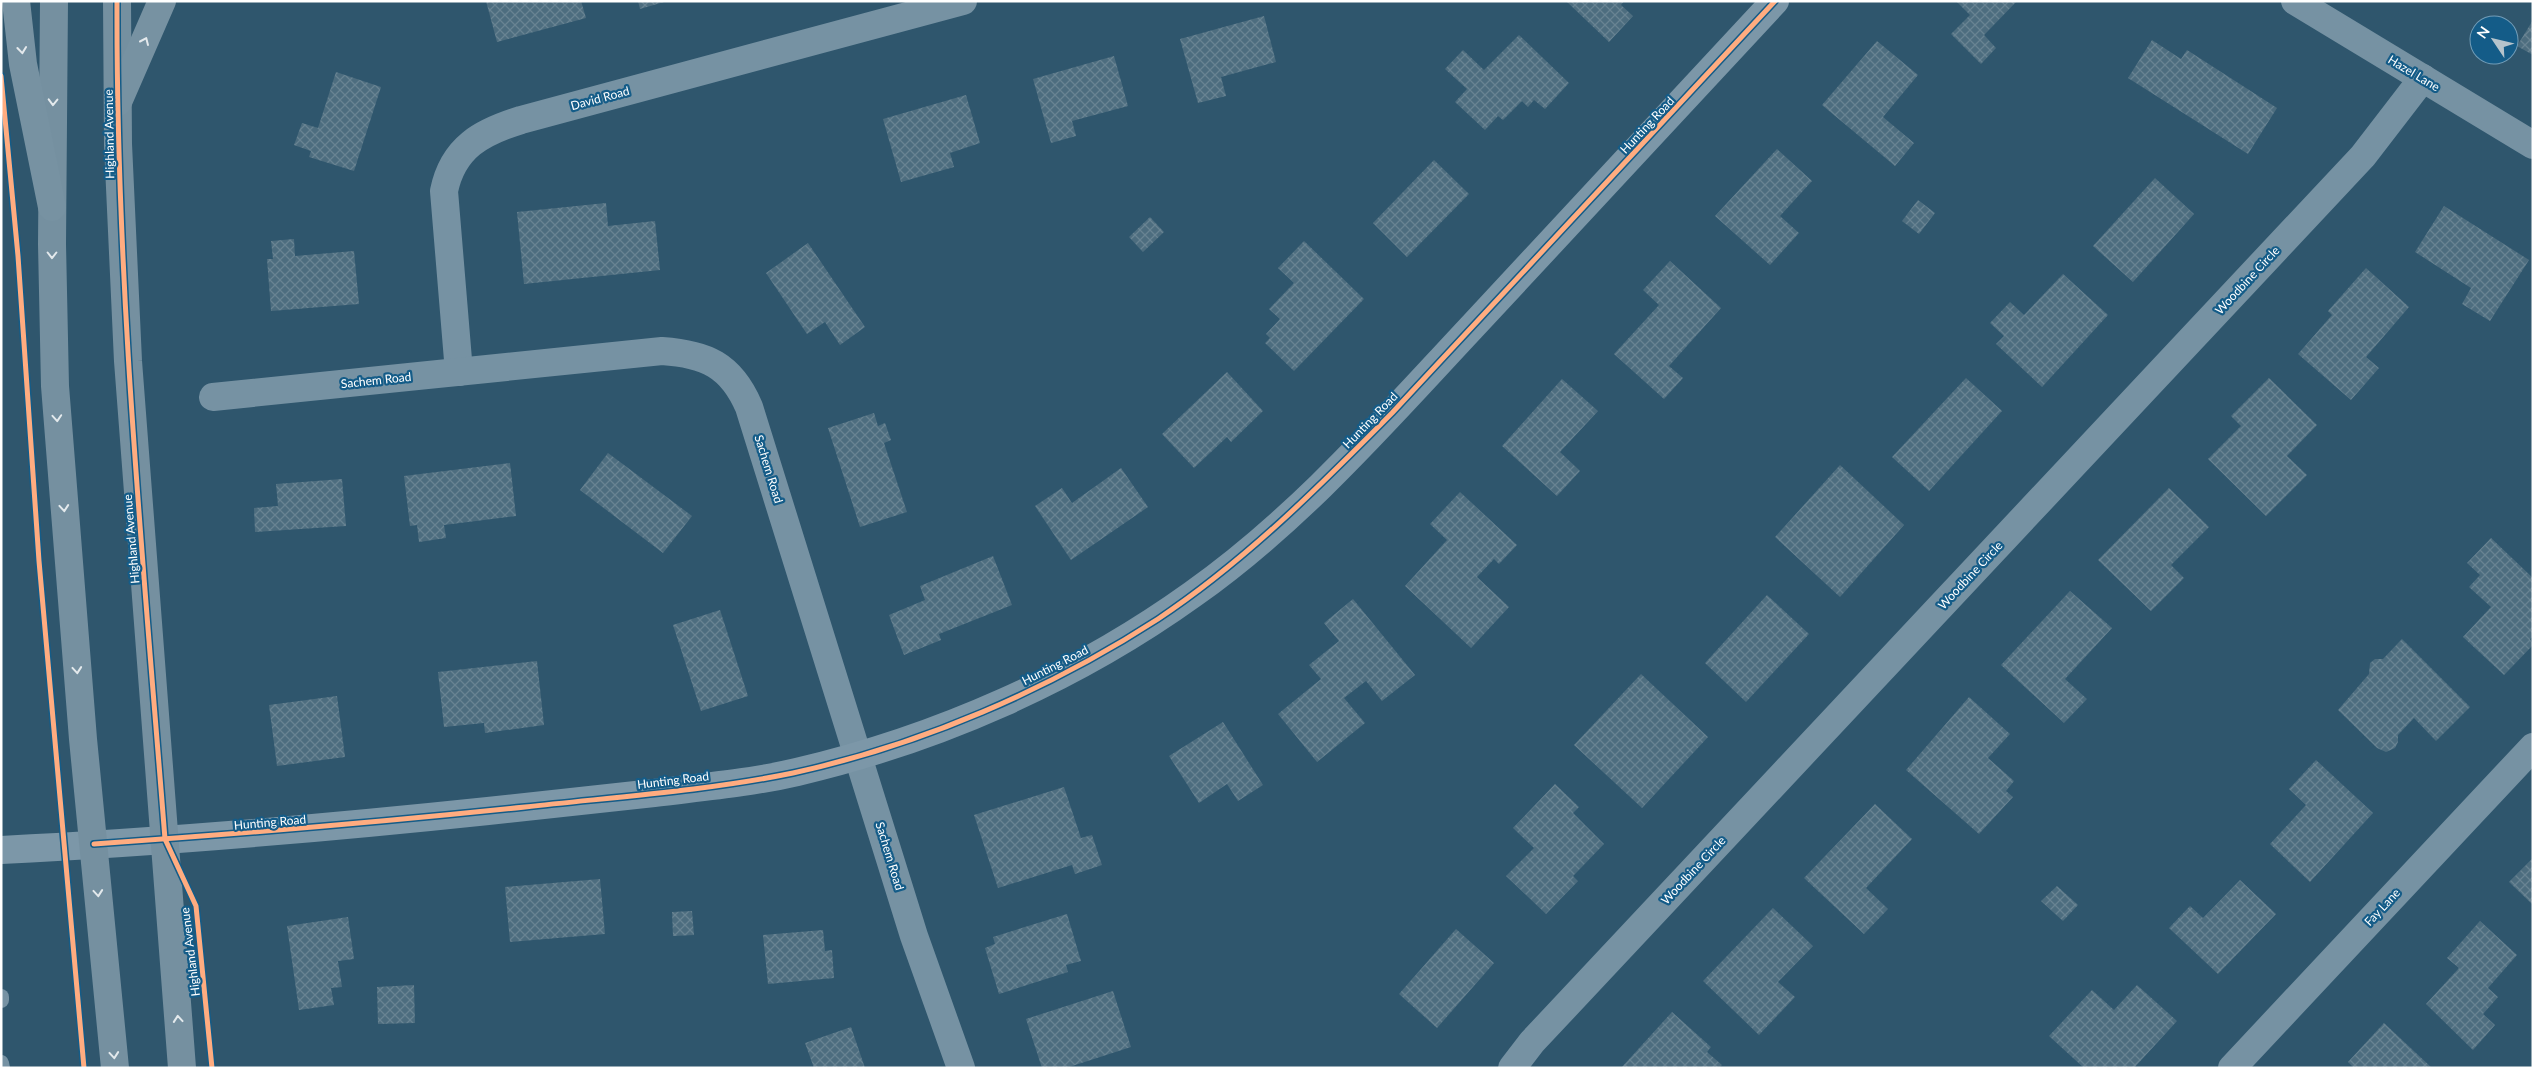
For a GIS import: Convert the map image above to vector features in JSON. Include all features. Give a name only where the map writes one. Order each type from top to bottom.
[{"type":"highway","points":[[16,1],[23,64],[52,207]]},
{"type":"highway","points":[[118,102],[162,1]]},
{"type":"main road","points":[[54,1],[53,348],[59,450],[115,1068]]},
{"type":"main road","name":"Highland Avenue","points":[[118,1],[121,222],[132,432],[182,1068]]},
{"type":"main road","name":"Hunting Road","points":[[1,850],[434,817],[748,781],[859,756],[960,720],[1004,701],[1088,660],[1159,618],[1229,567],[1327,479],[1392,413],[1775,1]]},
{"type":"street","name":"David Road","points":[[459,372],[444,191],[448,173],[456,158],[467,146],[483,135],[522,120],[963,1]]},
{"type":"street","name":"Hazel Lane","points":[[2295,1],[2533,145]]},
{"type":"street","name":"Woodbine Circle","points":[[1512,1068],[1538,1035],[2363,156],[2423,78]]},
{"type":"street","name":"Sachem Road","points":[[213,397],[662,351],[693,355],[722,368],[735,379],[749,407],[914,936],[961,1068]]},
{"type":"street","name":"Fay Lane","points":[[2232,1068],[2533,747]]},
{"type":"lane","points":[[1,1063],[2,1068]]},
{"type":"building","points":[[486,1],[581,1],[586,18],[497,42]]},
{"type":"building","points":[[638,1],[664,1],[664,2],[640,9]]},
{"type":"building","points":[[1566,1],[1624,1],[1621,5],[1633,16],[1609,42]]},
{"type":"building","points":[[1956,1],[2017,1],[1984,35],[1996,48],[1981,64],[1951,34],[1970,15]]},
{"type":"building","points":[[1264,16],[1276,62],[1221,77],[1226,96],[1198,103],[1180,39]]},
{"type":"building","points":[[2533,20],[2533,55],[2519,47],[2519,43]]},
{"type":"building","points":[[1519,35],[1569,83],[1545,109],[1534,100],[1528,107],[1522,101],[1503,120],[1498,116],[1485,130],[1455,102],[1467,89],[1445,69],[1463,50],[1484,70]]},
{"type":"building","points":[[2152,40],[2181,59],[2187,50],[2277,108],[2248,154],[2128,78]]},
{"type":"building","points":[[1877,41],[1918,75],[1883,117],[1914,143],[1895,166],[1822,105]]},
{"type":"building","points":[[1114,56],[1128,106],[1072,121],[1076,136],[1051,143],[1033,79]]},
{"type":"building","points":[[336,72],[381,87],[354,171],[309,157],[311,151],[294,145],[302,123],[318,128]]},
{"type":"building","points":[[966,95],[980,143],[950,153],[954,167],[901,182],[883,119]]},
{"type":"building","points":[[1777,149],[1812,181],[1780,216],[1799,233],[1770,265],[1715,216]]},
{"type":"building","points":[[1434,160],[1469,194],[1407,257],[1373,223]]},
{"type":"building","points":[[2155,178],[2194,214],[2133,282],[2093,246]]},
{"type":"building","points":[[1918,200],[1935,213],[1919,234],[1902,221]]},
{"type":"building","points":[[606,203],[608,226],[655,221],[660,270],[524,284],[517,212]]},
{"type":"building","points":[[2444,206],[2529,260],[2490,321],[2462,304],[2471,288],[2415,252]]},
{"type":"building","points":[[1150,217],[1164,232],[1143,252],[1129,237]]},
{"type":"building","points":[[294,239],[295,256],[354,251],[359,304],[271,311],[267,259],[273,259],[271,241]]},
{"type":"building","points":[[1304,241],[1364,299],[1294,371],[1265,343],[1270,338],[1266,334],[1280,319],[1269,309],[1294,283],[1278,268]]},
{"type":"building","points":[[808,243],[865,327],[840,345],[825,322],[807,334],[766,273]]},
{"type":"building","points":[[1670,261],[1721,308],[1669,366],[1683,378],[1664,399],[1614,354],[1659,305],[1643,290]]},
{"type":"building","points":[[2366,268],[2409,307],[2366,357],[2379,368],[2351,400],[2298,354],[2332,315],[2328,311]]},
{"type":"building","points":[[2063,274],[2108,315],[2042,387],[1996,344],[2004,336],[1990,323],[2010,302],[2024,315]]},
{"type":"building","points":[[1227,372],[1263,411],[1231,442],[1227,437],[1194,468],[1162,434]]},
{"type":"building","points":[[1966,378],[2002,411],[1929,491],[1892,457]]},
{"type":"building","points":[[2269,378],[2317,425],[2287,456],[2307,475],[2266,516],[2208,459],[2241,426],[2231,416]]},
{"type":"building","points":[[1562,379],[1598,411],[1560,452],[1580,471],[1557,496],[1502,446]]},
{"type":"building","points":[[874,413],[878,426],[885,423],[891,440],[884,443],[907,512],[860,527],[828,428]]},
{"type":"building","points":[[608,453],[692,516],[663,553],[580,490]]},
{"type":"building","points":[[510,463],[516,516],[444,525],[446,538],[419,542],[417,525],[410,526],[404,476]]},
{"type":"building","points":[[1840,465],[1904,525],[1840,597],[1775,537]]},
{"type":"building","points":[[1121,468],[1148,507],[1071,560],[1035,506],[1062,488],[1072,503]]},
{"type":"building","points":[[342,479],[346,526],[255,532],[254,508],[278,506],[276,484]]},
{"type":"building","points":[[2169,488],[2209,527],[2171,565],[2184,578],[2151,611],[2098,560]]},
{"type":"building","points":[[1460,492],[1517,545],[1499,564],[1494,559],[1477,577],[1509,607],[1471,648],[1405,586],[1447,540],[1430,524]]},
{"type":"building","points":[[2491,538],[2533,578],[2533,636],[2530,639],[2533,645],[2504,675],[2463,637],[2491,607],[2469,587],[2480,575],[2467,563]]},
{"type":"building","points":[[993,556],[1012,605],[939,634],[941,640],[904,655],[889,615],[925,600],[920,586]]},
{"type":"building","points":[[2070,591],[2112,628],[2065,679],[2087,699],[2064,723],[2001,665]]},
{"type":"building","points":[[1767,595],[1809,634],[1746,702],[1705,663]]},
{"type":"building","points":[[1353,599],[1415,675],[1382,701],[1366,681],[1344,698],[1365,723],[1317,762],[1278,714],[1321,679],[1309,665],[1339,641],[1324,623]]},
{"type":"building","points":[[720,610],[748,696],[701,711],[673,625]]},
{"type":"building","points":[[2402,639],[2470,707],[2436,741],[2414,718],[2398,735],[2398,742],[2395,748],[2386,752],[2377,748],[2338,710],[2369,674],[2370,663],[2375,659],[2383,659]]},
{"type":"building","points":[[537,661],[544,725],[485,733],[484,723],[444,727],[438,672]]},
{"type":"building","points":[[1641,674],[1708,737],[1642,808],[1574,745]]},
{"type":"building","points":[[337,696],[345,757],[277,766],[269,705]]},
{"type":"building","points":[[1969,697],[2010,734],[1988,758],[2014,781],[2006,791],[2013,797],[1979,834],[1906,770]]},
{"type":"building","points":[[1223,722],[1263,785],[1238,801],[1227,784],[1199,803],[1169,756]]},
{"type":"building","points":[[2316,760],[2373,813],[2310,882],[2270,844],[2306,805],[2289,789]]},
{"type":"building","points":[[1555,784],[1579,807],[1573,813],[1604,844],[1573,876],[1578,881],[1546,914],[1506,876],[1534,848],[1513,828]]},
{"type":"building","points":[[1064,787],[1081,838],[1092,835],[1102,865],[1075,874],[1072,865],[998,888],[974,815]]},
{"type":"building","points":[[1875,804],[1912,839],[1866,888],[1888,909],[1864,934],[1804,878]]},
{"type":"building","points":[[2533,858],[2533,905],[2509,882]]},
{"type":"building","points":[[600,879],[605,934],[510,942],[505,887]]},
{"type":"building","points":[[2240,880],[2276,914],[2218,974],[2169,928],[2190,906],[2203,918]]},
{"type":"building","points":[[2057,886],[2078,905],[2063,921],[2041,901]]},
{"type":"building","points":[[1773,908],[1813,946],[1778,982],[1795,997],[1759,1035],[1703,981]]},
{"type":"building","points":[[692,911],[694,935],[673,936],[672,912]]},
{"type":"building","points":[[1067,914],[1081,961],[1066,965],[1068,972],[999,994],[985,948],[995,944],[993,937]]},
{"type":"building","points":[[348,917],[354,959],[338,961],[342,987],[331,988],[334,1005],[299,1010],[287,926]]},
{"type":"building","points":[[2480,921],[2517,955],[2488,988],[2498,997],[2483,1014],[2495,1025],[2473,1050],[2426,1004],[2459,968],[2447,958]]},
{"type":"building","points":[[1456,929],[1494,963],[1437,1028],[1399,994]]},
{"type":"building","points":[[823,930],[825,951],[832,950],[834,978],[768,984],[763,935]]},
{"type":"building","points":[[414,985],[415,1023],[378,1024],[377,987]]},
{"type":"building","points":[[2137,985],[2177,1021],[2134,1068],[2084,1068],[2049,1036],[2092,990],[2114,1010]]},
{"type":"building","points":[[1113,991],[1131,1047],[1066,1068],[1042,1068],[1026,1019]]},
{"type":"building","points":[[1672,1012],[1711,1047],[1707,1052],[1722,1065],[1719,1068],[1621,1068]]},
{"type":"building","points":[[2384,1023],[2432,1068],[2354,1068],[2348,1062]]},
{"type":"building","points":[[851,1027],[865,1068],[814,1068],[805,1043]]},
{"type":"cycle path","points":[[117,1],[121,211],[132,421],[165,839],[196,906],[212,1068]]},
{"type":"cycle path","points":[[94,844],[471,812],[659,793],[760,779],[793,773],[889,747],[936,731],[1028,692],[1116,645],[1158,619],[1221,573],[1280,522],[1392,413],[1775,1]]},
{"type":"cycle path","points":[[1,76],[18,256],[39,561],[84,1068]]}]
